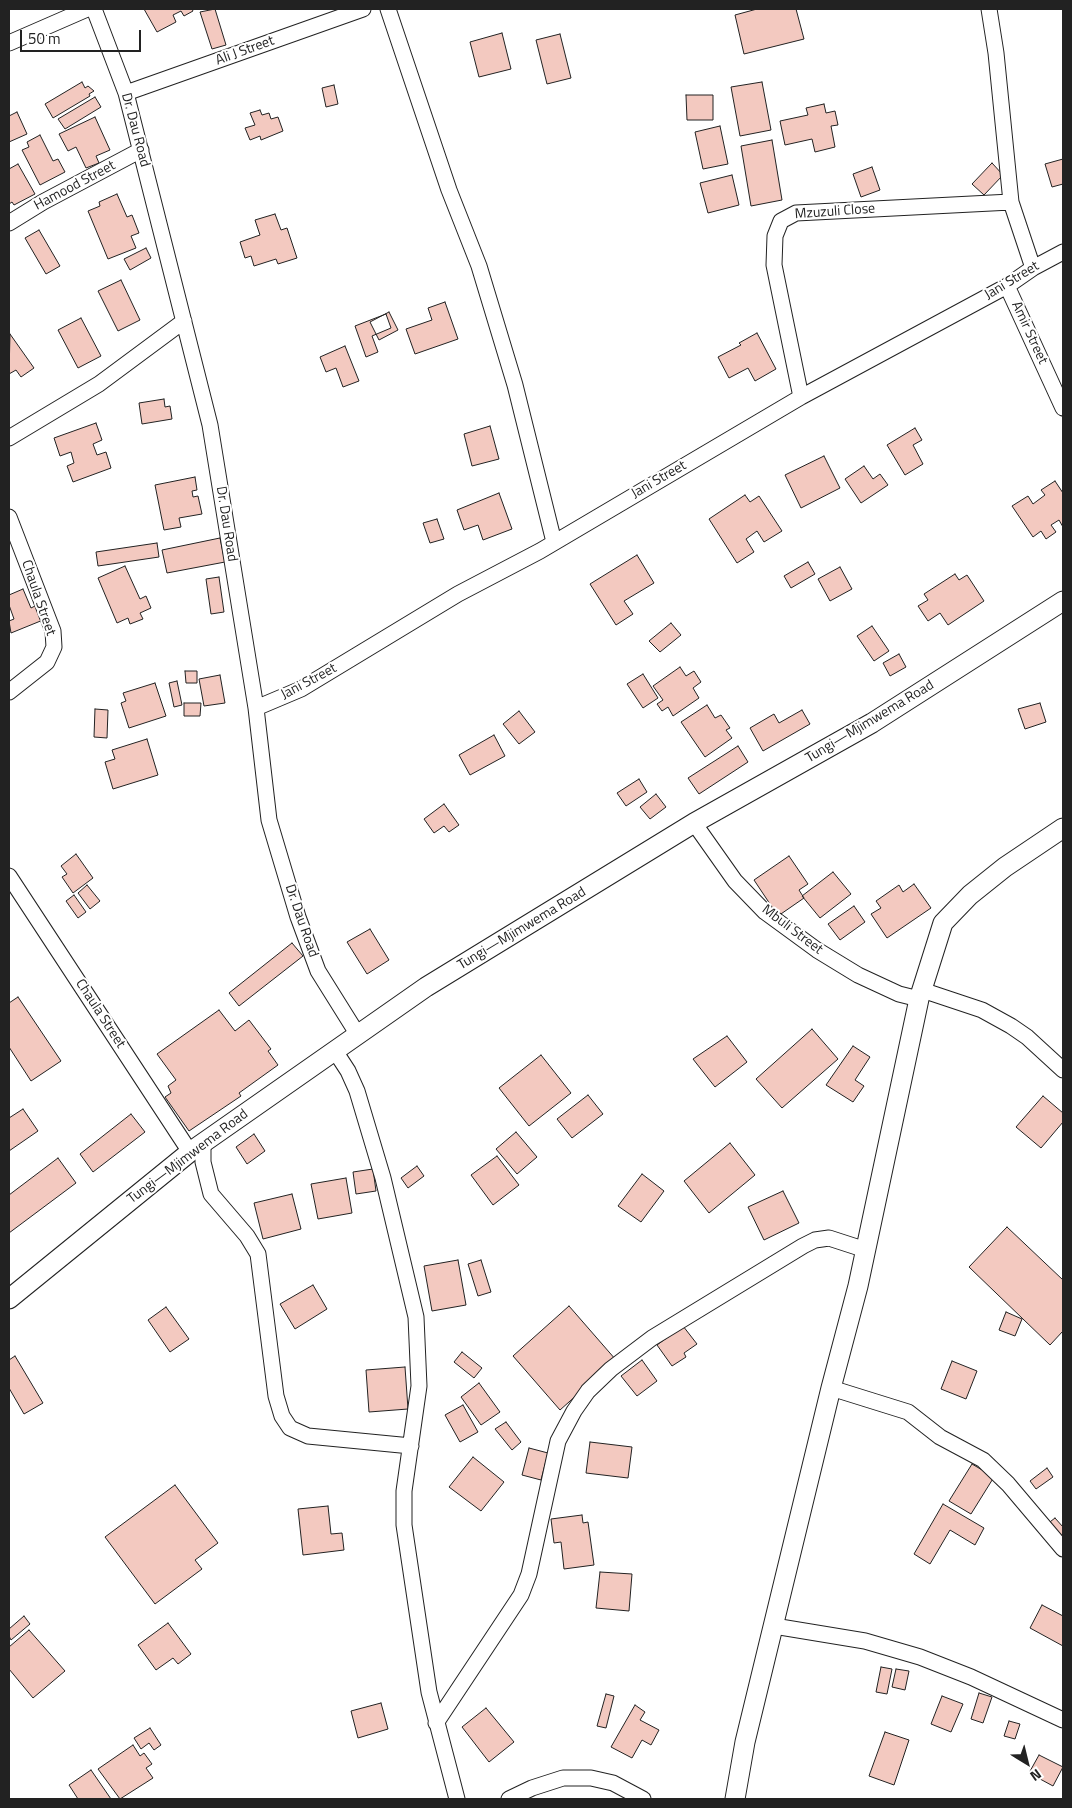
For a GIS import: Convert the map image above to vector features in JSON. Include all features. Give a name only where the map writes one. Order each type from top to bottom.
[{"type":"street","points":[[9,43],[87,9]]},
{"type":"street","name":"Dr. Dau Road","points":[[94,9],[126,93],[210,426],[256,708],[269,820],[298,917],[318,971],[358,1035]]},
{"type":"street","name":"Ali J Street","points":[[126,93],[363,9]]},
{"type":"street","points":[[388,9],[449,190],[479,266],[515,386],[554,542]]},
{"type":"street","points":[[989,9],[996,53],[1011,202],[1033,268]]},
{"type":"street","name":"Hamood Street","points":[[9,223],[43,202],[141,150]]},
{"type":"street","name":"Mzuzuli Close","points":[[801,397],[774,265],[775,236],[781,221],[796,213],[1011,202]]},
{"type":"street","name":"Jani Street","points":[[256,708],[301,689],[458,594],[554,542],[801,397],[1007,286],[1033,268],[1063,252]]},
{"type":"street","name":"Amir Street","points":[[1007,286],[1063,408]]},
{"type":"street","points":[[9,438],[98,384],[184,321]]},
{"type":"street","name":"Chaula Street","points":[[9,517],[53,631],[54,647],[47,662],[9,692]]},
{"type":"street","name":"Tungi—Mjimwema Road","points":[[9,1299],[196,1147],[426,987],[694,824],[872,723],[1063,601]]},
{"type":"street","name":"Mbuli Street","points":[[694,824],[735,881],[765,912],[817,950],[858,975],[899,994],[921,994],[982,1010],[1027,1037],[1063,1070]]},
{"type":"street","points":[[735,1799],[745,1742],[866,1250],[921,994],[943,923],[970,895],[1004,867],[1063,828]]},
{"type":"street","name":"Chaula Street","points":[[9,876],[196,1147]]},
{"type":"street","points":[[335,1051],[348,1071],[357,1091],[383,1178],[416,1317],[419,1386],[404,1491],[404,1525],[429,1692],[457,1799]]},
{"type":"street","points":[[196,1147],[203,1162],[211,1194],[247,1236],[258,1254],[276,1396],[282,1416],[290,1428],[308,1436],[411,1446]]},
{"type":"street","points":[[436,1723],[522,1595],[529,1574],[558,1441],[574,1411],[588,1391],[611,1369],[652,1338],[803,1246],[815,1240],[830,1238],[866,1250]]},
{"type":"street","points":[[831,1388],[908,1412],[940,1437],[983,1460],[1008,1484],[1063,1549]]},
{"type":"street","points":[[774,1626],[865,1641],[920,1658],[972,1677],[1063,1720]]},
{"type":"street","points":[[509,1799],[532,1788],[563,1778],[591,1778],[613,1783],[643,1799]]},
{"type":"building","points":[[144,9],[192,9],[193,11],[184,16],[181,11],[173,15],[176,22],[157,32]]},
{"type":"building","points":[[215,9],[226,45],[212,49],[200,12]]},
{"type":"building","points":[[757,9],[796,9],[804,39],[744,54],[735,15]]},
{"type":"building","points":[[502,33],[511,69],[479,77],[470,42]]},
{"type":"building","points":[[560,34],[571,78],[547,84],[536,40]]},
{"type":"building","points":[[82,82],[85,88],[88,86],[94,91],[89,94],[90,96],[53,118],[45,104]]},
{"type":"building","points":[[762,82],[771,130],[740,136],[731,87]]},
{"type":"building","points":[[334,85],[338,104],[326,107],[322,88]]},
{"type":"building","points":[[686,95],[713,95],[713,120],[687,120]]},
{"type":"building","points":[[95,97],[101,107],[65,129],[58,119]]},
{"type":"building","points":[[824,104],[826,113],[835,111],[838,125],[831,126],[835,147],[815,152],[812,139],[785,145],[780,121],[808,115],[806,108]]},
{"type":"building","points":[[260,110],[262,115],[269,113],[271,119],[278,117],[283,131],[261,140],[260,136],[250,140],[245,128],[255,125],[250,113]]},
{"type":"building","points":[[17,112],[27,134],[9,142],[9,116]]},
{"type":"building","points":[[95,117],[110,150],[96,156],[99,163],[86,168],[76,147],[68,151],[59,134]]},
{"type":"building","points":[[720,126],[728,164],[703,169],[695,132]]},
{"type":"building","points":[[40,135],[53,161],[58,159],[65,172],[40,185],[22,150],[29,147],[27,142]]},
{"type":"building","points":[[772,140],[782,200],[751,206],[741,146]]},
{"type":"building","points":[[1063,159],[1063,184],[1052,187],[1045,164]]},
{"type":"building","points":[[992,163],[1003,175],[984,195],[972,184]]},
{"type":"building","points":[[18,164],[35,194],[14,205],[12,202],[9,204],[9,169]]},
{"type":"building","points":[[872,167],[880,190],[861,197],[853,174]]},
{"type":"building","points":[[732,175],[739,205],[708,213],[700,183]]},
{"type":"building","points":[[117,194],[127,217],[132,215],[139,233],[131,236],[136,248],[108,259],[88,211],[100,206],[99,202]]},
{"type":"building","points":[[275,214],[281,230],[287,228],[297,258],[278,264],[276,259],[254,266],[251,256],[245,258],[240,242],[260,235],[255,220]]},
{"type":"building","points":[[39,230],[60,266],[46,274],[25,238]]},
{"type":"building","points":[[146,248],[151,258],[130,270],[124,259]]},
{"type":"building","points":[[121,280],[140,320],[118,331],[98,291]]},
{"type":"building","points":[[445,302],[458,339],[415,354],[406,329],[432,320],[428,308]]},
{"type":"building","points":[[389,312],[398,330],[379,340],[370,322]]},
{"type":"building","points":[[386,314],[391,328],[372,336],[378,352],[366,357],[355,326]]},
{"type":"building","points":[[81,318],[101,356],[78,368],[58,330]]},
{"type":"building","points":[[757,333],[776,369],[755,381],[748,368],[729,378],[718,357],[741,345],[739,343]]},
{"type":"building","points":[[10,334],[34,368],[21,377],[16,370],[9,374]]},
{"type":"building","points":[[345,346],[359,381],[343,387],[336,368],[326,372],[320,357]]},
{"type":"building","points":[[164,399],[165,407],[170,406],[172,419],[142,424],[139,403]]},
{"type":"building","points":[[96,423],[102,440],[93,444],[97,455],[106,452],[111,468],[73,482],[67,466],[74,463],[71,452],[60,456],[54,438]]},
{"type":"building","points":[[490,426],[499,459],[472,466],[464,434]]},
{"type":"building","points":[[915,428],[922,440],[913,445],[923,464],[905,475],[887,445]]},
{"type":"building","points":[[824,456],[840,488],[801,508],[785,475]]},
{"type":"building","points":[[864,466],[873,479],[880,474],[888,485],[861,503],[845,479]]},
{"type":"building","points":[[195,477],[197,490],[192,491],[193,497],[198,496],[202,514],[179,518],[181,527],[164,530],[155,485]]},
{"type":"building","points":[[1055,481],[1063,493],[1063,527],[1059,520],[1051,525],[1056,532],[1046,539],[1041,531],[1033,537],[1012,506],[1028,496],[1033,504],[1045,495],[1041,490]]},
{"type":"building","points":[[499,493],[512,529],[483,540],[478,525],[464,530],[457,510]]},
{"type":"building","points":[[745,495],[750,502],[759,496],[782,531],[764,542],[757,531],[746,539],[754,552],[737,563],[709,519]]},
{"type":"building","points":[[437,519],[444,539],[430,543],[423,523]]},
{"type":"building","points":[[220,538],[225,562],[167,573],[162,550]]},
{"type":"building","points":[[157,543],[159,557],[98,566],[96,552]]},
{"type":"building","points":[[637,555],[654,583],[624,601],[633,614],[616,625],[590,584]]},
{"type":"building","points":[[808,562],[815,574],[791,588],[784,576]]},
{"type":"building","points":[[125,566],[140,599],[146,596],[151,608],[140,613],[143,619],[130,624],[128,618],[117,623],[98,578]]},
{"type":"building","points":[[840,567],[852,589],[830,601],[818,579]]},
{"type":"building","points":[[955,574],[959,580],[967,575],[984,601],[948,625],[940,613],[928,621],[918,606],[928,600],[924,594]]},
{"type":"building","points":[[219,577],[224,612],[211,614],[206,579]]},
{"type":"building","points":[[23,589],[31,608],[37,605],[43,620],[11,633],[9,621],[14,619],[9,605],[9,595]]},
{"type":"building","points":[[671,623],[681,635],[660,652],[649,641]]},
{"type":"building","points":[[872,626],[889,651],[874,661],[857,636]]},
{"type":"building","points":[[899,654],[906,667],[890,676],[883,663]]},
{"type":"building","points":[[680,667],[686,676],[694,671],[701,682],[693,688],[699,698],[673,716],[668,707],[662,711],[657,704],[663,700],[653,686]]},
{"type":"building","points":[[185,671],[197,671],[197,683],[186,683]]},
{"type":"building","points":[[643,674],[658,698],[643,708],[627,684]]},
{"type":"building","points":[[220,675],[225,703],[204,706],[199,679]]},
{"type":"building","points":[[177,681],[182,705],[174,707],[169,683]]},
{"type":"building","points":[[155,683],[166,716],[129,728],[121,703],[126,701],[123,693]]},
{"type":"building","points":[[184,703],[201,703],[200,716],[184,716]]},
{"type":"building","points":[[1040,703],[1046,722],[1025,729],[1018,709]]},
{"type":"building","points":[[707,705],[715,718],[721,715],[730,728],[726,730],[732,738],[705,757],[681,722]]},
{"type":"building","points":[[95,709],[108,710],[107,738],[94,737]]},
{"type":"building","points":[[802,710],[810,724],[763,751],[750,728],[774,714],[779,723]]},
{"type":"building","points":[[519,711],[535,732],[519,744],[503,724]]},
{"type":"building","points":[[494,735],[505,756],[470,775],[459,755]]},
{"type":"building","points":[[147,739],[158,775],[113,789],[105,762],[115,759],[112,750]]},
{"type":"building","points":[[738,746],[748,762],[699,794],[688,778]]},
{"type":"building","points":[[639,779],[647,792],[626,806],[617,793]]},
{"type":"building","points":[[656,794],[666,807],[650,819],[640,807]]},
{"type":"building","points":[[444,804],[459,825],[449,832],[444,826],[434,833],[424,819]]},
{"type":"building","points":[[76,854],[93,878],[73,893],[62,877],[67,874],[61,866]]},
{"type":"building","points":[[789,856],[808,884],[799,890],[804,898],[778,916],[754,880]]},
{"type":"building","points":[[833,872],[851,894],[820,918],[802,896]]},
{"type":"building","points":[[914,884],[931,908],[887,938],[871,914],[881,908],[876,901],[899,885],[903,892]]},
{"type":"building","points":[[87,885],[100,901],[90,909],[78,893]]},
{"type":"building","points":[[74,895],[86,912],[78,918],[66,901]]},
{"type":"building","points":[[854,906],[865,922],[840,940],[828,924]]},
{"type":"building","points":[[370,929],[389,960],[367,974],[347,942]]},
{"type":"building","points":[[292,943],[303,956],[239,1006],[229,993]]},
{"type":"building","points":[[18,997],[61,1061],[31,1081],[9,1047],[9,1003]]},
{"type":"building","points":[[219,1010],[235,1031],[249,1020],[271,1049],[268,1051],[278,1065],[239,1093],[241,1096],[189,1131],[165,1097],[171,1093],[168,1086],[176,1080],[157,1054]]},
{"type":"building","points":[[812,1029],[838,1059],[782,1108],[756,1079]]},
{"type":"building","points":[[727,1036],[747,1062],[715,1087],[693,1059]]},
{"type":"building","points":[[853,1046],[870,1057],[855,1080],[864,1086],[853,1102],[826,1085]]},
{"type":"building","points":[[541,1055],[571,1093],[529,1126],[499,1088]]},
{"type":"building","points":[[588,1095],[603,1114],[572,1138],[557,1119]]},
{"type":"building","points":[[1043,1096],[1063,1113],[1063,1122],[1041,1148],[1016,1127]]},
{"type":"building","points":[[23,1109],[38,1131],[9,1151],[9,1118]]},
{"type":"building","points":[[131,1114],[145,1132],[93,1172],[80,1154]]},
{"type":"building","points":[[516,1132],[537,1157],[517,1174],[496,1149]]},
{"type":"building","points":[[254,1134],[265,1151],[247,1164],[236,1147]]},
{"type":"building","points":[[730,1143],[755,1175],[709,1213],[684,1181]]},
{"type":"building","points":[[497,1156],[519,1185],[493,1205],[471,1175]]},
{"type":"building","points":[[58,1158],[76,1183],[9,1233],[9,1195]]},
{"type":"building","points":[[417,1166],[424,1176],[408,1188],[401,1178]]},
{"type":"building","points":[[373,1169],[376,1191],[356,1194],[353,1172]]},
{"type":"building","points":[[642,1174],[664,1191],[641,1222],[618,1206]]},
{"type":"building","points":[[346,1178],[352,1213],[318,1219],[311,1184]]},
{"type":"building","points":[[783,1191],[799,1223],[764,1240],[748,1207]]},
{"type":"building","points":[[292,1194],[301,1229],[263,1239],[254,1203]]},
{"type":"building","points":[[1007,1227],[1063,1280],[1063,1331],[1050,1345],[969,1267]]},
{"type":"building","points":[[458,1260],[466,1305],[432,1311],[424,1266]]},
{"type":"building","points":[[481,1260],[491,1292],[478,1296],[468,1264]]},
{"type":"building","points":[[313,1285],[327,1309],[295,1329],[280,1304]]},
{"type":"building","points":[[569,1306],[616,1360],[560,1410],[513,1356]]},
{"type":"building","points":[[166,1307],[189,1339],[170,1352],[148,1320]]},
{"type":"building","points":[[1006,1312],[1022,1319],[1015,1336],[999,1330]]},
{"type":"building","points":[[683,1326],[697,1344],[684,1353],[686,1357],[672,1366],[657,1345]]},
{"type":"building","points":[[462,1352],[482,1368],[474,1378],[454,1362]]},
{"type":"building","points":[[15,1356],[43,1403],[24,1414],[9,1388],[9,1360]]},
{"type":"building","points":[[642,1360],[657,1381],[637,1396],[621,1376]]},
{"type":"building","points":[[952,1361],[977,1371],[966,1399],[941,1389]]},
{"type":"building","points":[[405,1367],[408,1409],[369,1412],[366,1370]]},
{"type":"building","points":[[479,1383],[500,1412],[481,1425],[461,1397]]},
{"type":"building","points":[[463,1405],[478,1432],[460,1442],[445,1415]]},
{"type":"building","points":[[506,1422],[521,1442],[512,1450],[495,1429]]},
{"type":"building","points":[[590,1442],[632,1447],[628,1478],[586,1473]]},
{"type":"building","points":[[529,1448],[548,1453],[541,1480],[522,1475]]},
{"type":"building","points":[[473,1457],[504,1482],[481,1511],[449,1487]]},
{"type":"building","points":[[972,1464],[994,1477],[971,1514],[949,1501]]},
{"type":"building","points":[[1047,1468],[1053,1477],[1036,1489],[1030,1481]]},
{"type":"building","points":[[175,1485],[218,1543],[195,1560],[202,1569],[155,1604],[105,1537]]},
{"type":"building","points":[[943,1504],[984,1528],[975,1545],[950,1530],[930,1564],[914,1554]]},
{"type":"building","points":[[328,1506],[331,1534],[342,1533],[344,1550],[303,1555],[298,1509]]},
{"type":"building","points":[[582,1515],[583,1523],[588,1522],[594,1565],[564,1569],[561,1542],[554,1543],[551,1519]]},
{"type":"building","points":[[1055,1518],[1063,1527],[1063,1538],[1046,1525]]},
{"type":"building","points":[[600,1572],[632,1574],[629,1611],[596,1608]]},
{"type":"building","points":[[1042,1605],[1063,1616],[1063,1646],[1030,1628]]},
{"type":"building","points":[[24,1616],[30,1624],[11,1640],[9,1629]]},
{"type":"building","points":[[168,1623],[191,1654],[178,1664],[173,1658],[156,1670],[138,1645]]},
{"type":"building","points":[[29,1630],[65,1671],[33,1698],[9,1669],[9,1647]]},
{"type":"building","points":[[881,1667],[892,1669],[887,1694],[876,1692]]},
{"type":"building","points":[[896,1669],[909,1671],[905,1690],[892,1687]]},
{"type":"building","points":[[979,1693],[992,1697],[983,1723],[971,1719]]},
{"type":"building","points":[[606,1694],[614,1696],[606,1728],[597,1726]]},
{"type":"building","points":[[942,1696],[963,1704],[951,1732],[931,1724]]},
{"type":"building","points":[[381,1703],[388,1729],[358,1738],[351,1711]]},
{"type":"building","points":[[635,1705],[645,1712],[640,1720],[659,1730],[651,1745],[642,1740],[632,1758],[611,1747]]},
{"type":"building","points":[[486,1708],[514,1742],[489,1762],[462,1727]]},
{"type":"building","points":[[1009,1721],[1020,1724],[1015,1739],[1004,1736]]},
{"type":"building","points":[[150,1728],[161,1745],[154,1750],[149,1743],[141,1749],[134,1738]]},
{"type":"building","points":[[885,1732],[909,1740],[894,1785],[869,1776]]},
{"type":"building","points":[[133,1745],[140,1756],[144,1753],[152,1764],[146,1768],[153,1778],[120,1799],[98,1769]]},
{"type":"building","points":[[1039,1755],[1063,1767],[1053,1786],[1029,1773]]},
{"type":"building","points":[[91,1770],[111,1799],[78,1799],[69,1785]]}]
